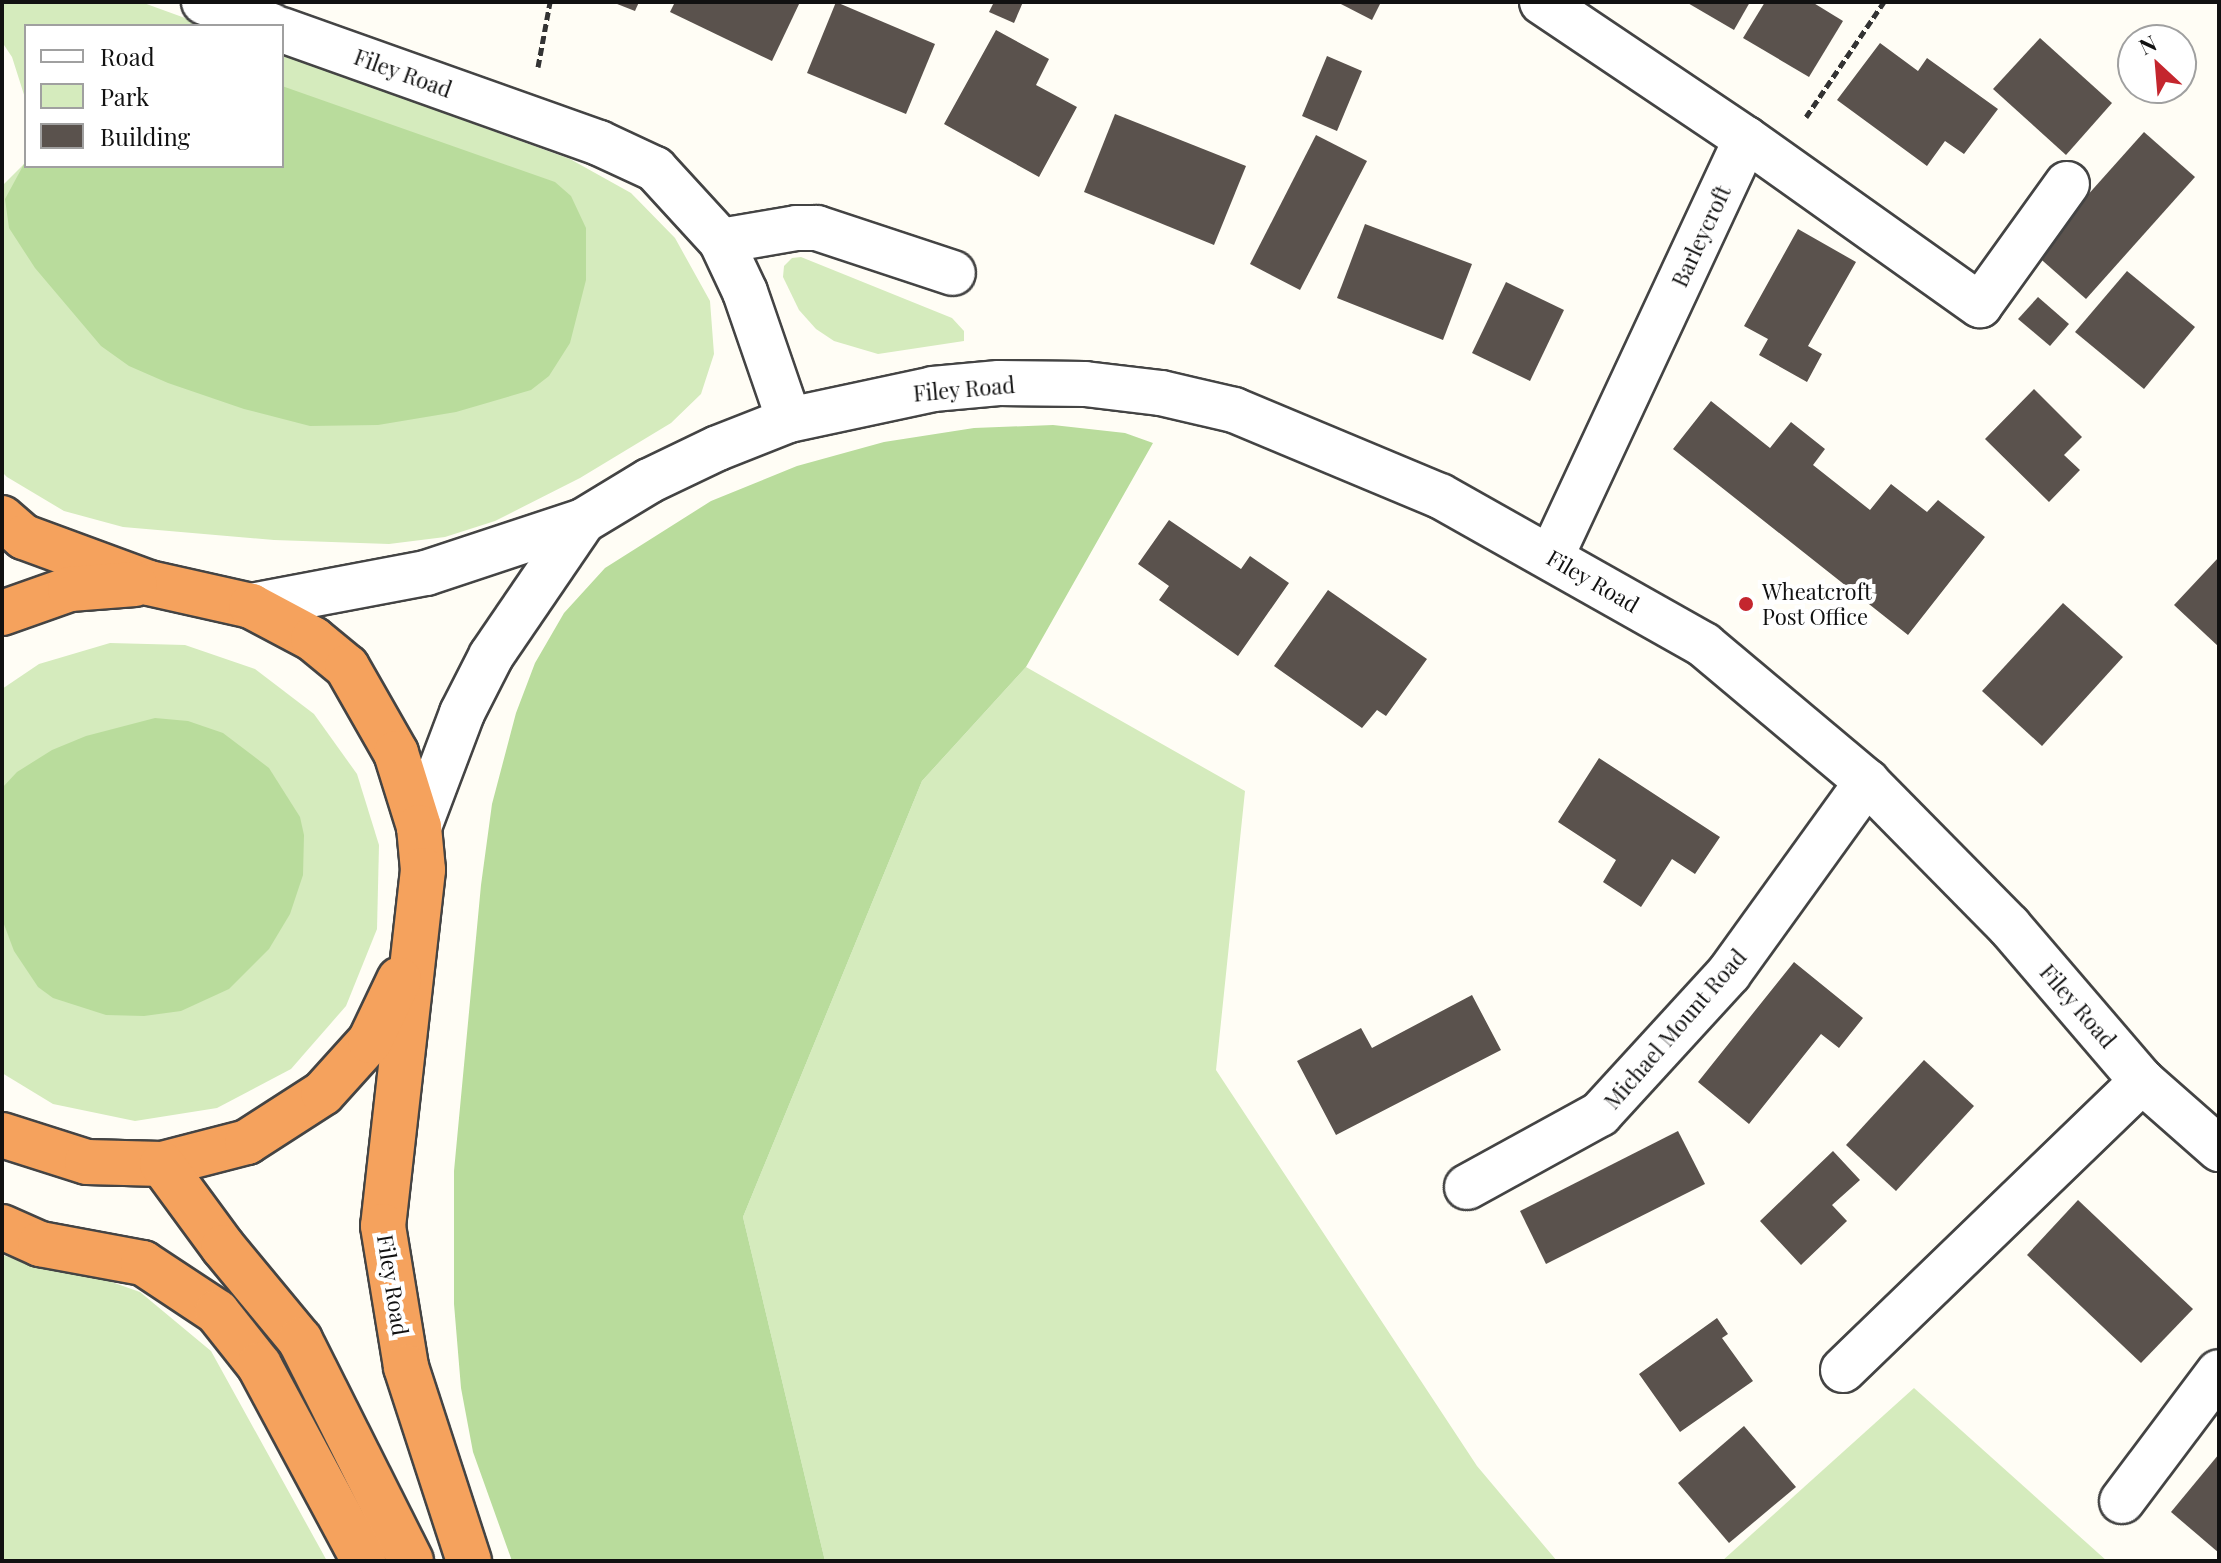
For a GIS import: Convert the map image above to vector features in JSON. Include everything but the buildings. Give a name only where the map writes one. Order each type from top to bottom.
[{"type":"highway","name":"Filey Road","points":[[2,518],[24,537],[149,583],[251,606],[313,639],[347,667],[396,753],[419,827],[423,870],[383,1226],[406,1367],[469,1561]]},
{"type":"highway","name":"Filey Road","points":[[2,613],[70,589],[149,583]]},
{"type":"highway","name":"Filey Road","points":[[2,1135],[87,1162],[162,1164],[247,1142],[323,1093],[370,1041],[412,952]]},
{"type":"highway","points":[[162,1164],[223,1247],[300,1340],[411,1561]]},
{"type":"highway","points":[[2,1227],[40,1244],[143,1263],[217,1312],[259,1365],[364,1561]]},
{"type":"street","points":[[204,2],[266,24]]},
{"type":"street","points":[[1542,2],[1762,150],[1980,305],[2067,184]]},
{"type":"street","name":"Filey Road","points":[[284,31],[599,143],[655,169],[721,241],[745,292],[789,420]]},
{"type":"street","name":"Barleycroft","points":[[1551,557],[1762,150]]},
{"type":"street","points":[[721,241],[796,228],[817,228],[953,273]]},
{"type":"street","name":"Filey Road","points":[[251,606],[426,573],[583,521],[677,468],[789,420],[933,389],[999,383],[1085,384],[1161,393],[1234,410],[1440,496],[1704,645],[1867,782],[2009,926],[2142,1081],[2219,1149]]},
{"type":"street","name":"Filey Road","points":[[419,827],[462,713],[491,656],[583,521]]},
{"type":"street","name":"Michael Mount Road","points":[[1467,1187],[1600,1114],[1729,973],[1867,782]]},
{"type":"street","points":[[1843,1370],[2142,1081]]},
{"type":"street","points":[[2122,1501],[2219,1372]]},
{"type":"path","points":[[528,117],[550,2]]},
{"type":"path","points":[[1762,150],[1884,2]]},
{"type":"green space","points":[[2,2],[141,2],[202,24],[24,24],[24,95],[12,57],[2,42]]},
{"type":"green space","points":[[284,55],[570,159],[631,193],[675,238],[710,301],[714,354],[701,394],[671,423],[580,478],[495,521],[445,537],[389,544],[274,540],[123,527],[64,511],[2,472],[2,186],[24,164],[24,168],[284,168]]},
{"type":"green space","points":[[284,87],[555,182],[571,196],[586,228],[586,280],[570,343],[549,376],[531,390],[456,412],[378,425],[310,426],[244,409],[168,383],[129,366],[101,346],[35,268],[9,228],[5,199],[24,164],[24,168],[284,168]]},
{"type":"green space","points":[[801,257],[952,318],[964,331],[964,341],[878,354],[834,341],[816,329],[799,310],[783,277],[784,266],[792,258]]},
{"type":"green space","points":[[1053,425],[1125,433],[1153,443],[1026,667],[922,781],[743,1217],[825,1561],[512,1561],[473,1452],[461,1388],[454,1304],[454,1171],[481,885],[492,804],[516,713],[535,663],[564,613],[605,568],[711,501],[797,466],[884,442],[974,428]]},
{"type":"green space","points":[[110,643],[185,645],[255,669],[314,714],[357,774],[379,845],[377,929],[346,1006],[291,1069],[217,1108],[135,1121],[53,1104],[2,1073],[2,689],[39,664]]},
{"type":"green space","points":[[1026,667],[1245,791],[1216,1070],[1477,1466],[1557,1561],[825,1561],[743,1217],[922,781]]},
{"type":"green space","points":[[155,718],[188,721],[223,733],[269,768],[300,817],[304,835],[303,875],[290,914],[269,949],[229,989],[181,1011],[144,1016],[106,1015],[53,998],[38,987],[14,951],[2,919],[2,788],[17,772],[52,750],[86,736]]},
{"type":"green space","points":[[2,1255],[50,1270],[106,1280],[140,1292],[211,1351],[327,1561],[2,1561]]},
{"type":"green space","points":[[1914,1388],[2107,1561],[1722,1561]]},
{"type":"place","name":"Wheatcroft Post Office","points":[[1746,604]]}]
